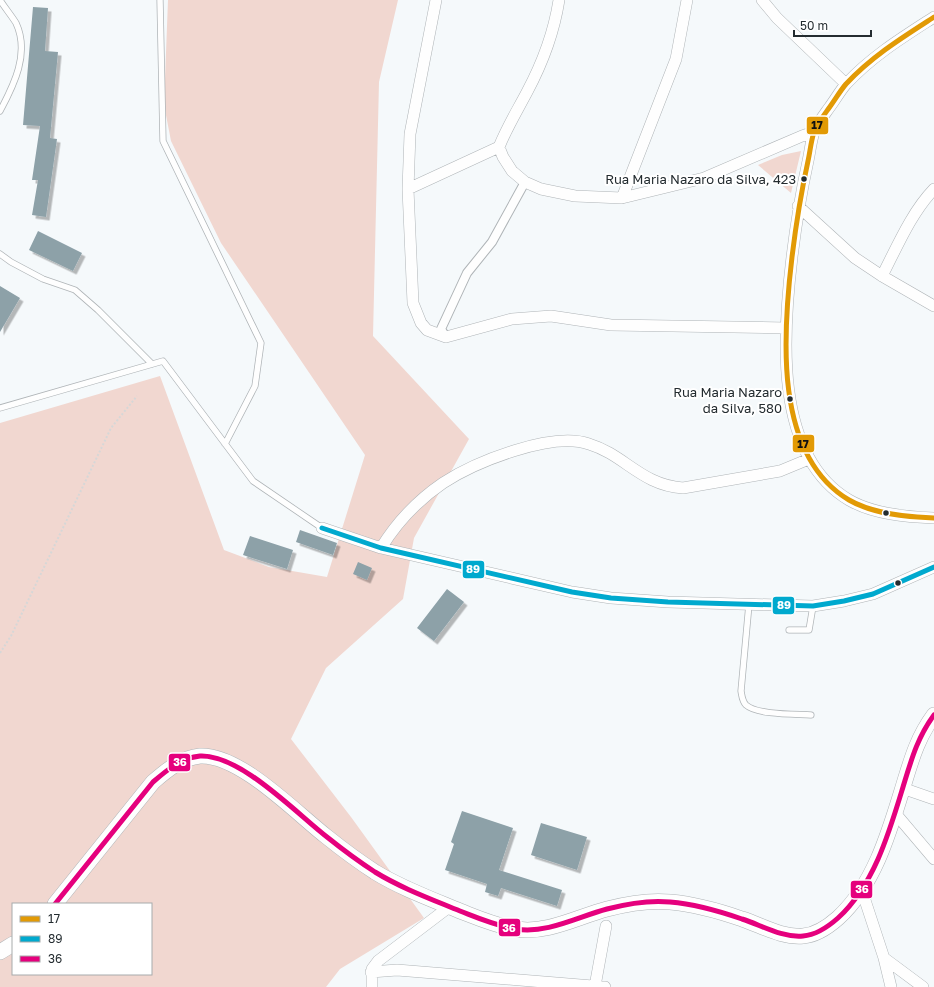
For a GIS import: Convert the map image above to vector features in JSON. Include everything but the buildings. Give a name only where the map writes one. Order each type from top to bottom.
[{"type":"main road","points":[[56,903],[153,782],[170,768],[189,758],[202,756],[221,760],[253,776],[329,839],[374,871],[394,883],[497,925],[519,930],[543,929],[608,909],[640,903],[668,902],[697,906],[742,919],[785,935],[803,936],[817,932],[837,919],[862,891],[879,854],[915,747],[923,730],[934,715]]},
{"type":"main road","points":[[0,952],[12,945]]},
{"type":"street","points":[[436,0],[410,134],[408,190],[413,303],[420,323],[427,330],[441,336],[507,320],[538,317],[569,318],[611,325],[786,328]]},
{"type":"street","points":[[559,0],[556,21],[538,68],[527,92],[508,124],[499,147],[503,157],[512,171],[525,182],[541,189],[575,196],[622,198],[704,178],[814,132]]},
{"type":"street","points":[[622,198],[676,59],[687,0]]},
{"type":"street","points":[[762,0],[777,18],[846,84]]},
{"type":"street","points":[[934,17],[888,46],[846,84],[814,132],[798,206],[786,328],[789,391],[794,420],[800,441],[809,459],[832,487],[848,500],[865,508],[913,517],[934,518]]},
{"type":"street","points":[[408,190],[499,147]]},
{"type":"street","points":[[441,336],[441,330],[467,273],[492,242],[525,182]]},
{"type":"street","points":[[882,276],[908,226],[927,196],[934,189]]},
{"type":"street","points":[[798,206],[855,258],[882,276],[934,306]]},
{"type":"street","points":[[381,548],[394,527],[444,483],[469,469],[506,454],[553,442],[573,440],[588,443],[601,448],[650,480],[669,487],[684,488],[780,471],[809,459]]},
{"type":"street","points":[[322,528],[381,548],[572,592],[611,598],[813,606],[873,594],[934,567]]},
{"type":"street","points":[[902,788],[934,799]]},
{"type":"street","points":[[894,813],[934,859]]},
{"type":"street","points":[[862,891],[884,958],[891,987]]},
{"type":"street","points":[[372,987],[372,972],[378,961],[449,906]]},
{"type":"street","points":[[372,972],[397,970],[600,987],[606,926]]},
{"type":"street","points":[[884,958],[923,987]]},
{"type":"lane","points":[[0,0],[16,24],[22,50],[14,84],[0,111]]},
{"type":"lane","points":[[160,0],[163,141],[261,343],[255,386],[225,444]]},
{"type":"lane","points":[[0,254],[11,262],[43,279],[75,290],[98,310],[152,364]]},
{"type":"lane","points":[[0,408],[163,361],[253,482],[322,528]]},
{"type":"lane","points":[[749,604],[741,691],[745,705],[760,711],[811,715]]},
{"type":"lane","points":[[789,630],[809,630],[813,606]]},
{"type":"path","points":[[0,653],[11,636],[111,428],[137,396]]},
{"type":"shaded area","points":[[168,0],[398,0],[379,82],[373,336],[469,439],[414,538],[403,599],[326,668],[291,739],[351,817],[424,918],[340,969],[326,987],[0,987],[0,423],[160,376],[224,550],[269,567],[327,577],[365,455],[221,243],[171,141],[164,105]]},
{"type":"shaded area","points":[[801,151],[791,193],[758,165],[782,155]]},
{"type":"transit line","name":"17","points":[[934,17],[888,48],[856,74],[846,84],[815,129],[799,209],[786,320],[786,355],[789,390],[795,423],[807,454],[824,480],[849,500],[868,509],[901,516],[934,518]]},
{"type":"transit line","name":"89","points":[[322,528],[381,548],[572,592],[611,598],[668,602],[813,606],[873,594],[934,567]]},
{"type":"transit line","name":"36","points":[[56,903],[153,782],[180,762],[200,756],[216,758],[232,764],[250,774],[284,800],[338,846],[362,864],[385,878],[427,898],[494,924],[516,929],[539,929],[562,924],[614,907],[638,903],[662,902],[697,906],[733,916],[787,935],[803,936],[813,934],[831,924],[851,905],[871,874],[886,840],[915,750],[923,732],[934,715]]},
{"type":"place","name":"Rua Maria Nazaro da Silva, 423","points":[[804,179]]},
{"type":"place","name":"Rua Maria Nazaro da Silva, 580","points":[[790,399]]}]
